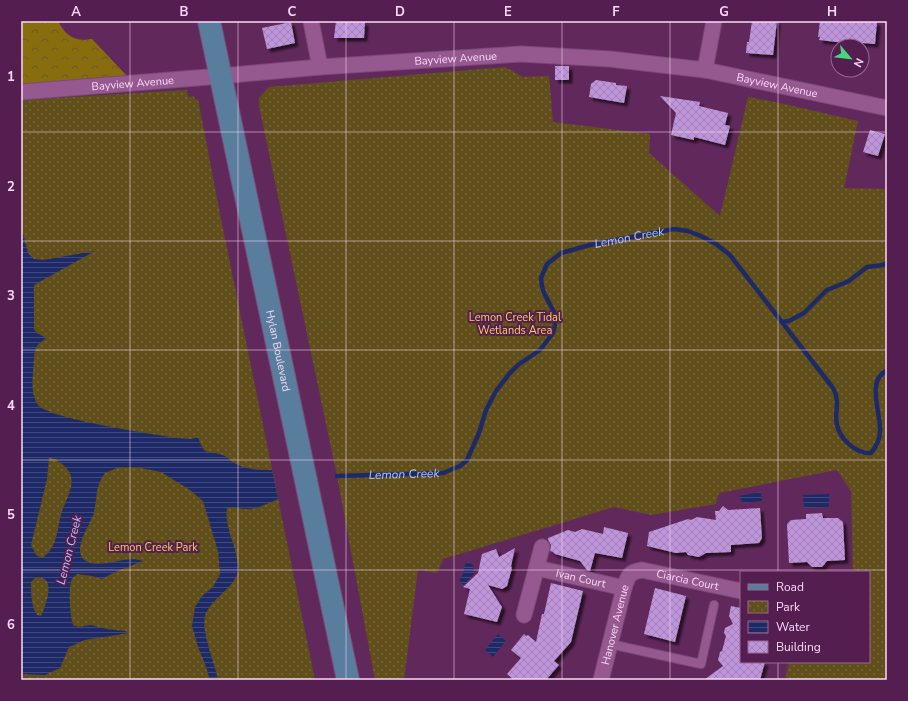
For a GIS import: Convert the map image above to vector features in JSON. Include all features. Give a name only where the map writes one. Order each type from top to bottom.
[{"type":"main road","name":"Hylan Boulevard","points":[[209,21],[348,680]]},
{"type":"street","points":[[311,21],[320,67]]},
{"type":"street","points":[[705,70],[714,21]]},
{"type":"street","name":"Bayview Avenue","points":[[21,92],[320,67],[521,54],[610,59],[705,70],[887,108]]},
{"type":"street","points":[[524,615],[542,547]]},
{"type":"street","name":"Ivan Court","points":[[537,568],[624,588]]},
{"type":"street","name":"Ciarcia Court","points":[[634,571],[642,570],[740,591]]},
{"type":"street","name":"Hanover Avenue","points":[[601,680],[624,588],[628,577],[634,571]]},
{"type":"lane","points":[[610,644],[700,664],[714,606]]},
{"type":"green space","points":[[21,21],[58,21],[64,31],[71,37],[80,40],[92,39],[128,77],[21,85]]},
{"type":"green space","name":"Lemon Creek Tidal Wetlands Area","points":[[505,67],[523,77],[549,76],[553,122],[650,134],[649,153],[720,216],[748,97],[858,121],[844,188],[887,189],[887,680],[785,680],[789,663],[870,663],[870,571],[853,571],[851,491],[837,470],[719,493],[716,504],[651,515],[614,507],[443,559],[437,573],[418,570],[404,680],[375,680],[337,476],[259,106],[259,98],[269,87]]},
{"type":"green space","name":"Lemon Creek Park","points":[[187,90],[188,97],[194,96],[195,100],[198,99],[315,680],[21,680],[21,100]]},
{"type":"water","points":[[21,226],[28,253],[34,259],[43,260],[95,251],[34,285],[34,329],[37,333],[46,338],[37,346],[34,355],[33,390],[38,405],[61,416],[80,421],[176,438],[191,439],[198,437],[202,448],[207,452],[223,455],[234,463],[249,469],[272,470],[278,499],[263,506],[251,509],[232,507],[227,508],[227,523],[235,549],[239,571],[233,582],[209,608],[204,619],[206,636],[218,680],[210,680],[192,626],[195,607],[202,596],[213,587],[220,574],[218,551],[203,501],[190,490],[161,472],[136,467],[119,467],[105,473],[98,485],[94,512],[82,540],[80,554],[84,559],[91,563],[97,564],[130,559],[143,561],[102,579],[77,574],[72,578],[71,583],[71,615],[73,625],[78,627],[91,625],[129,633],[85,640],[69,647],[60,668],[45,675],[21,674]],"holes":[[[49,458],[53,458],[67,469],[70,475],[71,486],[62,511],[54,543],[51,549],[42,558],[36,555],[31,545],[47,479]],[[36,577],[41,577],[48,584],[48,596],[41,616],[37,615],[32,599],[31,582]]]},
{"type":"water","points":[[761,492],[762,501],[743,503],[739,496]]},
{"type":"water","points":[[829,494],[829,507],[804,508],[803,495]]},
{"type":"water","points":[[469,562],[473,565],[474,574],[464,585],[460,583],[460,579],[463,574],[465,564]]},
{"type":"water","points":[[498,634],[506,641],[493,657],[485,650]]},
{"type":"building","points":[[336,21],[365,22],[364,38],[334,38]]},
{"type":"building","points":[[752,21],[777,21],[773,55],[746,53]]},
{"type":"building","points":[[820,21],[877,22],[875,44],[870,44],[870,38],[830,38],[830,41],[819,40],[820,37],[818,37]]},
{"type":"building","points":[[291,22],[295,43],[267,49],[262,28]]},
{"type":"building","points":[[555,66],[569,66],[569,80],[555,80]]},
{"type":"building","points":[[596,80],[627,86],[624,103],[589,97],[591,84]]},
{"type":"building","points":[[660,96],[700,102],[699,106],[728,113],[725,125],[730,126],[725,145],[694,137],[694,140],[671,135],[676,113]]},
{"type":"building","points":[[870,130],[885,134],[878,156],[863,152]]},
{"type":"building","points":[[723,506],[728,510],[760,508],[762,538],[759,543],[731,545],[731,552],[706,553],[699,557],[688,555],[686,552],[676,553],[647,546],[649,532],[697,517],[716,520],[715,511],[719,511]]},
{"type":"building","points":[[822,513],[823,518],[838,518],[843,522],[845,560],[827,561],[822,567],[812,567],[807,562],[789,563],[787,524],[791,520],[806,519],[806,514]]},
{"type":"building","points":[[604,527],[628,533],[622,558],[595,553],[590,571],[587,570],[580,561],[555,554],[550,551],[551,545],[548,538],[568,530],[575,532],[582,529],[603,534]]},
{"type":"building","points":[[515,548],[507,586],[502,589],[488,585],[502,607],[497,622],[464,614],[470,589],[463,587],[478,573],[482,554],[496,549],[499,557]]},
{"type":"building","points":[[551,583],[583,591],[571,642],[554,661],[559,665],[546,680],[514,680],[507,674],[521,658],[511,650],[524,634],[526,636],[528,635],[536,642]]},
{"type":"building","points":[[655,588],[686,596],[675,642],[644,634]]},
{"type":"building","points":[[731,606],[740,608],[740,663],[765,663],[760,680],[704,680],[723,666],[718,660],[726,636],[724,633],[725,628],[733,624],[729,616]]},
{"type":"waterway","name":"Lemon Creek","points":[[337,476],[443,473],[460,466],[467,460],[479,433],[486,410],[496,391],[509,374],[518,365],[540,350],[553,333],[555,325],[554,312],[544,293],[541,278],[547,264],[561,253],[590,245],[674,229],[688,231],[716,244],[730,255],[833,388],[837,398],[836,420],[841,435],[850,445],[865,453],[871,453],[879,439],[880,423],[876,389],[877,381],[881,375],[887,371]]},
{"type":"waterway","points":[[782,322],[789,321],[804,313],[827,290],[849,281],[867,267],[887,263]]}]
